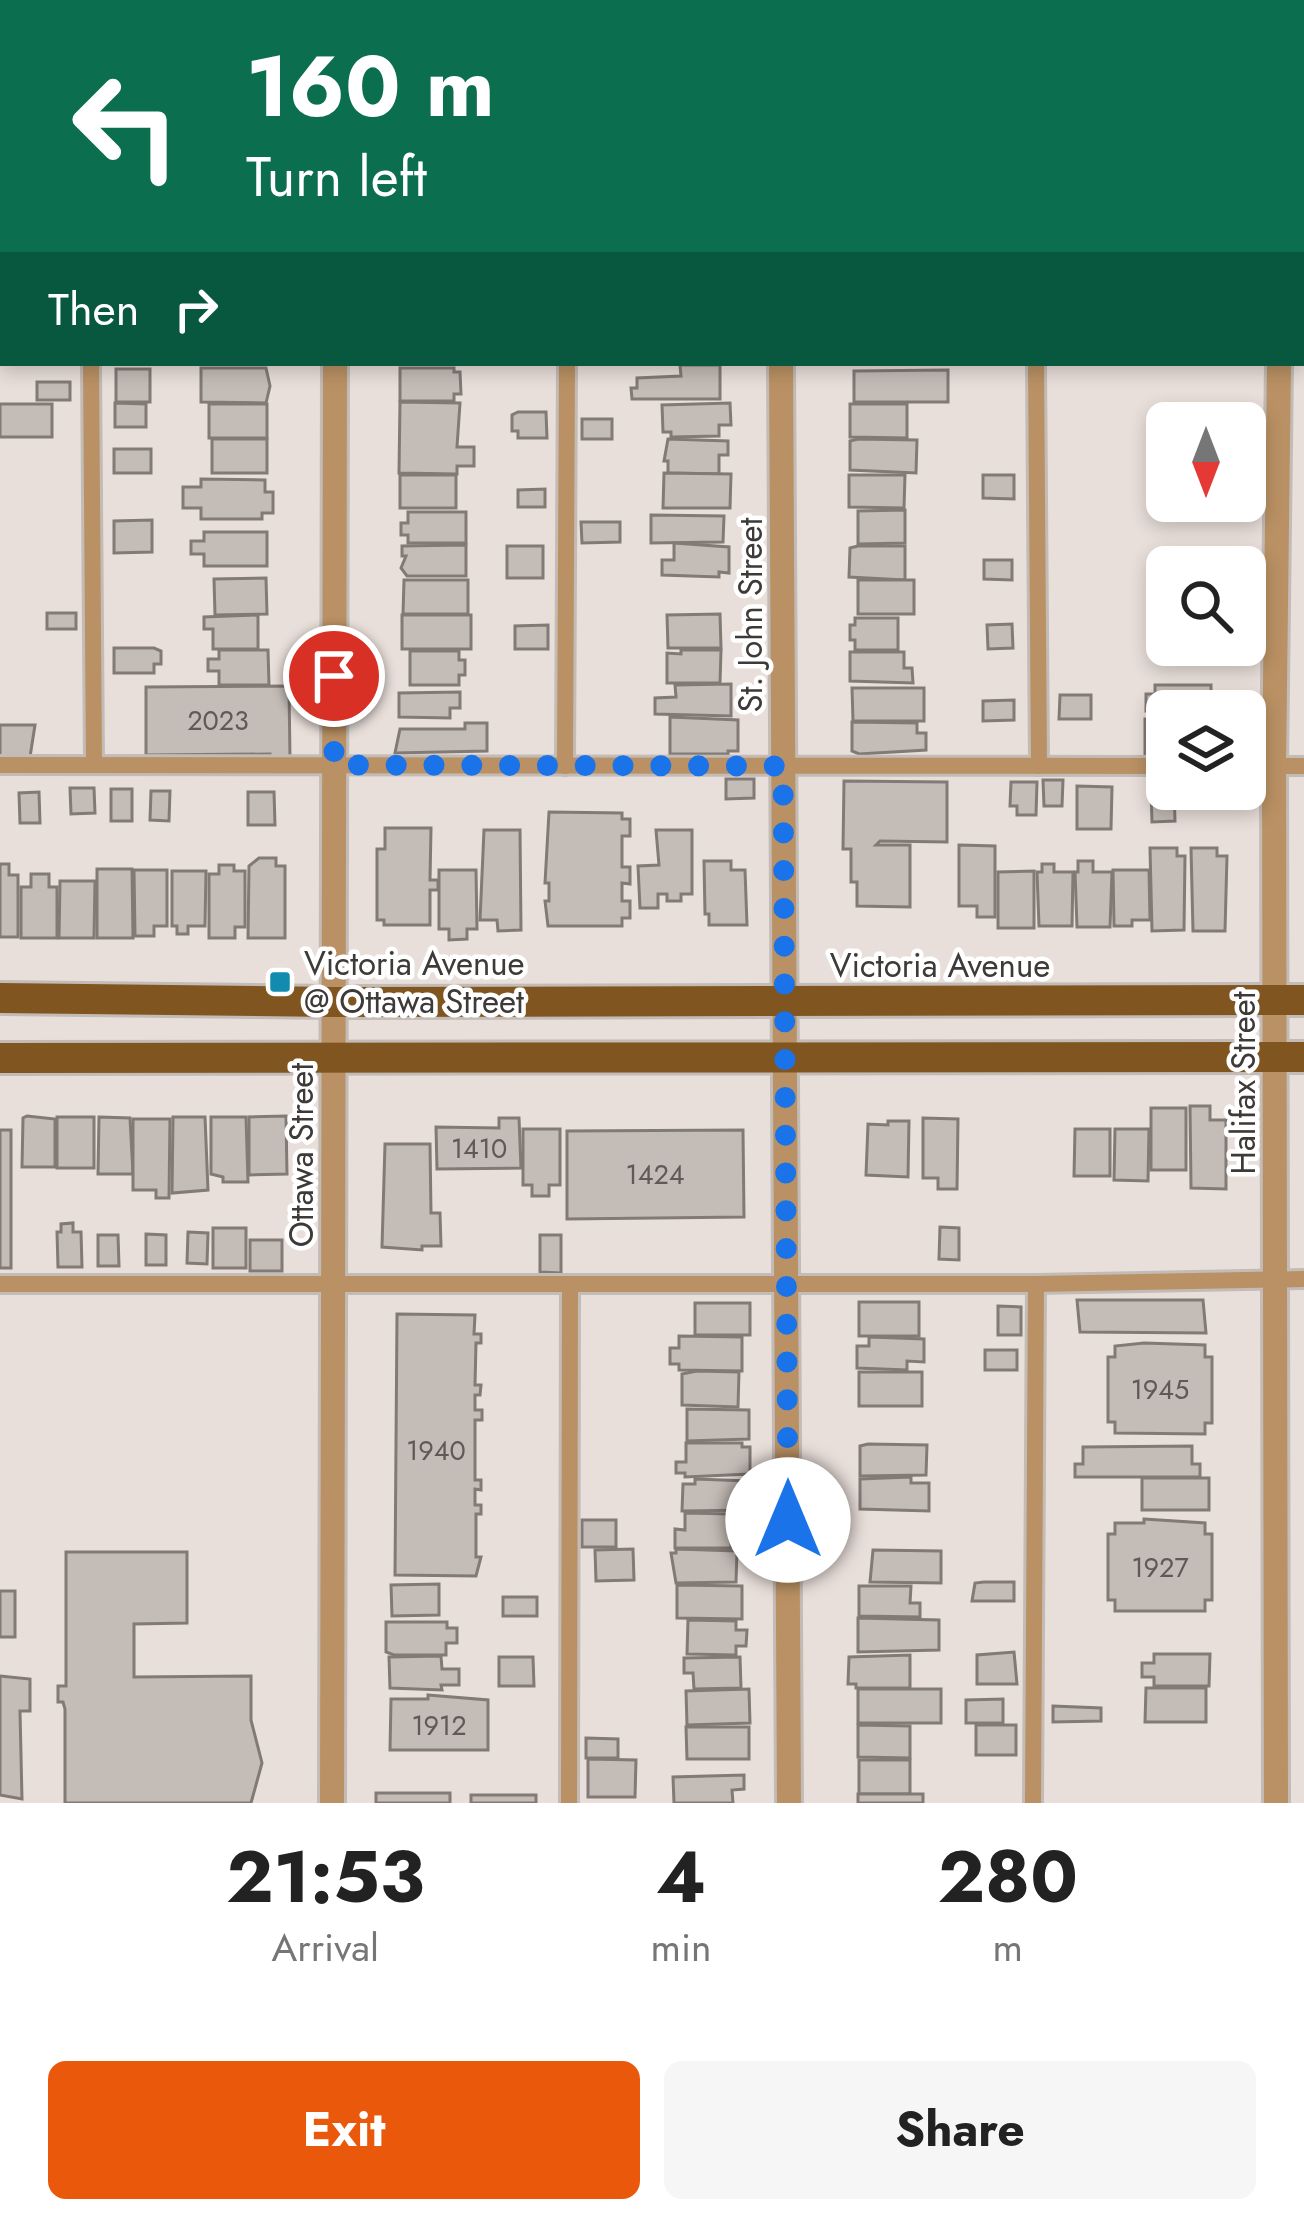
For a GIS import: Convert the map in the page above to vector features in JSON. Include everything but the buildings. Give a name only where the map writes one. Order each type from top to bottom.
[{"type":"main road","name":"Victoria Avenue","points":[[0,998],[1291,1000]]},
{"type":"main road","points":[[0,1058],[1291,1057]]},
{"type":"street","name":"Ottawa Street","points":[[332,1803],[335,366]]},
{"type":"street","name":"St. John Street","points":[[781,366],[789,1803]]},
{"type":"street","name":"Halifax Street","points":[[1276,1803],[1274,1277],[1291,1057],[1274,765],[1279,366]]},
{"type":"lane","points":[[92,366],[94,765]]},
{"type":"lane","points":[[565,766],[567,366]]},
{"type":"lane","points":[[1036,366],[1039,766]]},
{"type":"lane","points":[[0,765],[1146,766]]},
{"type":"lane","points":[[1266,765],[1304,766]]},
{"type":"lane","points":[[0,1285],[1036,1285],[1304,1279]]},
{"type":"lane","points":[[569,1803],[570,1285]]},
{"type":"lane","points":[[1033,1803],[1036,1285]]},
{"type":"place","name":"Victoria Avenue @ Ottawa Street","points":[[280,982]]},
{"type":"route","points":[[334,676],[334,765],[783,766],[788,1520]]}]
